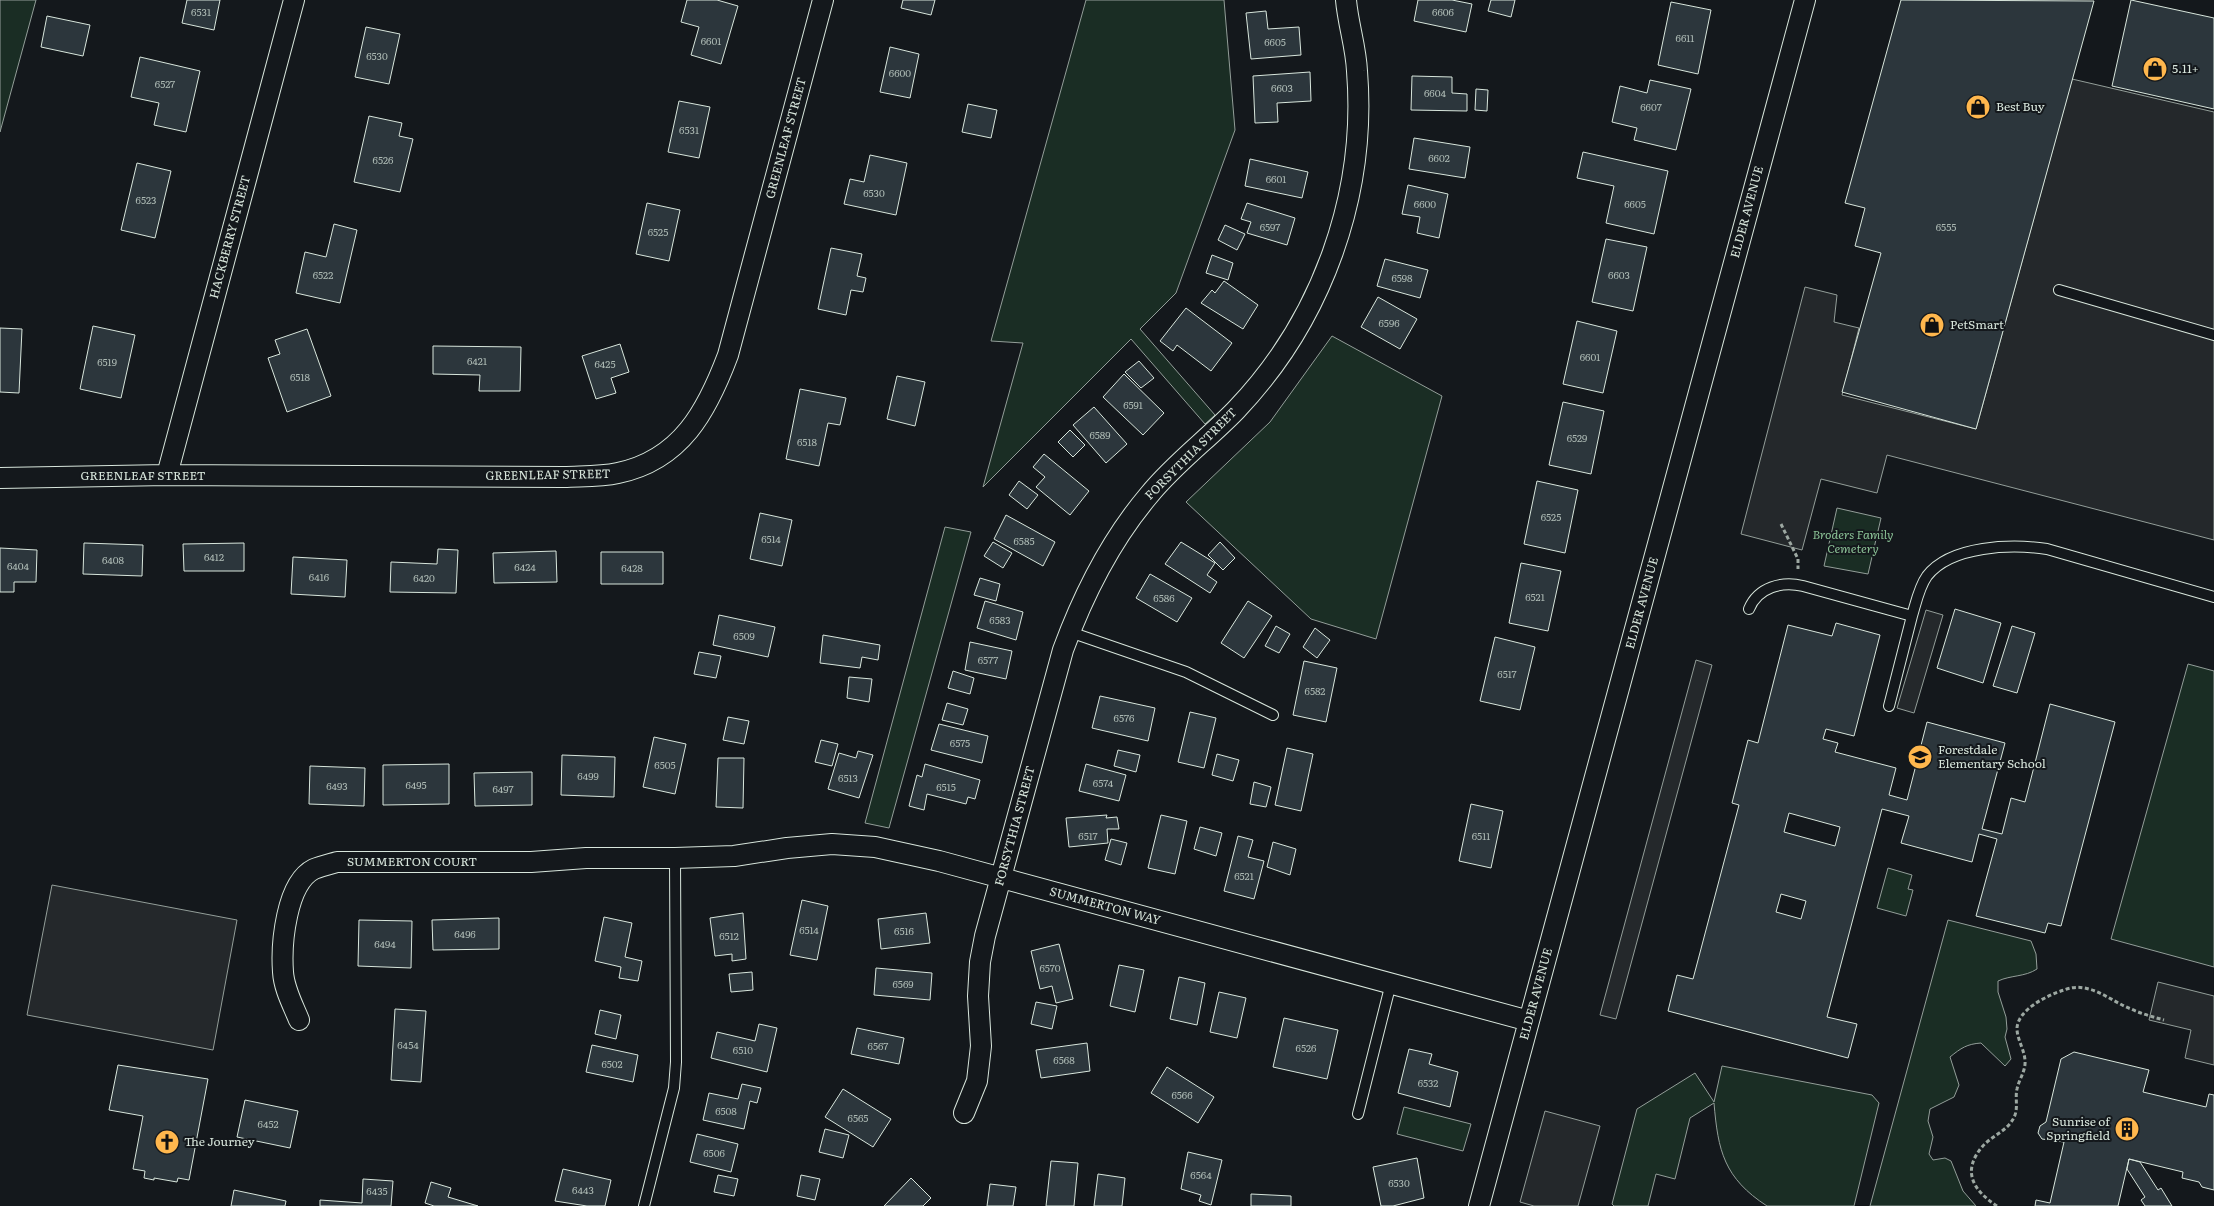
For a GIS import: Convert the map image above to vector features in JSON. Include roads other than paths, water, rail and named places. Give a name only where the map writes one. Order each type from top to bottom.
[{"type":"street","name":"HACKBERRY STREET","points":[[167,475],[294,0]]},
{"type":"street","name":"GREENLEAF STREET","points":[[0,478],[167,475],[564,477],[618,473],[644,465],[671,449],[692,427],[707,405],[728,355],[823,0]]},
{"type":"street","name":"FORSYTHIA STREET","points":[[964,1113],[977,1081],[981,1046],[978,996],[980,962],[1001,878],[1070,632],[1095,574],[1118,535],[1149,494],[1176,465],[1236,410],[1275,363],[1294,336],[1325,274],[1343,218],[1357,148],[1359,116],[1357,71],[1346,0]]},
{"type":"street","name":"ELDER AVENUE","points":[[1479,1206],[1805,0]]},
{"type":"street","name":"SUMMERTON WAY","points":[[675,858],[734,856],[787,848],[844,844],[875,847],[1001,878],[1529,1021]]},
{"type":"street","name":"SUMMERTON COURT","points":[[299,1020],[287,992],[283,973],[286,923],[290,899],[301,881],[314,869],[337,862],[531,862],[586,858],[675,858]]},
{"type":"lane","points":[[2059,290],[2214,335]]},
{"type":"lane","points":[[1889,706],[1912,616],[1927,576],[1938,566],[1968,552],[2022,546],[2047,549],[2214,597]]},
{"type":"lane","points":[[1749,609],[1752,602],[1768,589],[1780,585],[1797,585],[1912,616]]},
{"type":"lane","points":[[1070,632],[1186,672],[1273,715]]},
{"type":"lane","points":[[644,1206],[674,1088],[676,1062],[675,858]]},
{"type":"lane","points":[[1358,1114],[1391,983]]},
{"type":"place","name":"5.11+","points":[[2155,69]]},
{"type":"place","name":"Best Buy","points":[[1978,107]]},
{"type":"place","name":"PetSmart","points":[[1932,325]]},
{"type":"place","name":"Forestdale Elementary School","points":[[1920,757]]},
{"type":"place","name":"Sunrise of Springfield","points":[[2127,1129]]},
{"type":"place","name":"The Journey","points":[[167,1142]]},
{"type":"park label","name":"Broders Family Cemetery","points":[[1853,542]]}]
